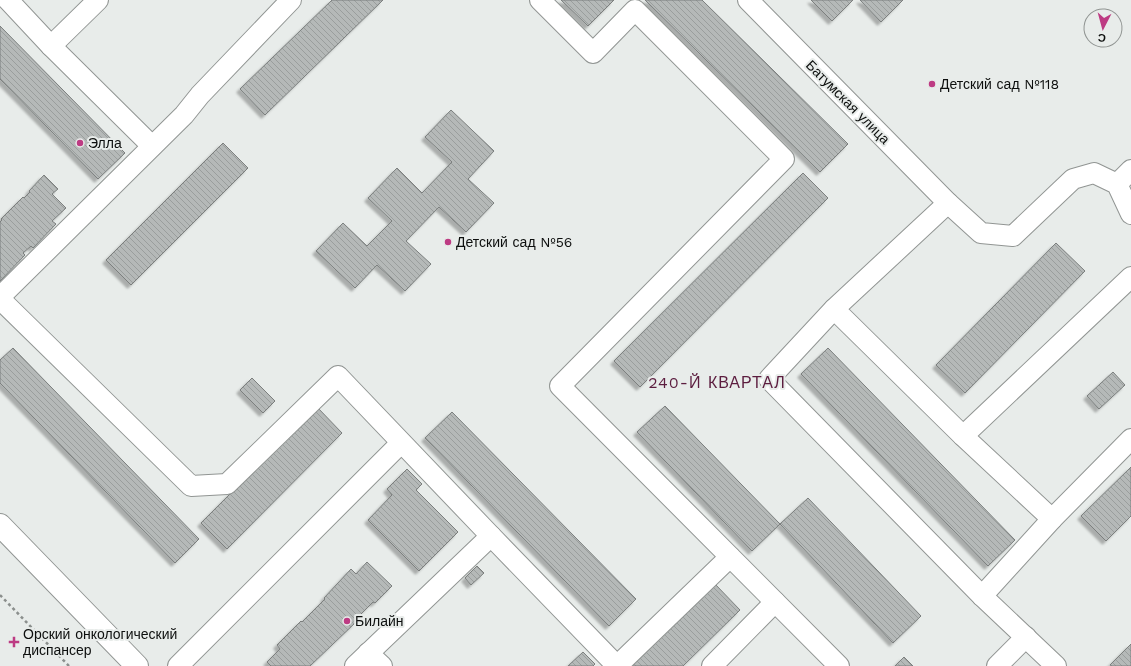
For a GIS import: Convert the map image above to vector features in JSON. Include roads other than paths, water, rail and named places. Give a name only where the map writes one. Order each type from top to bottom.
[{"type":"main road","points":[[0,525],[137,666]]},
{"type":"street","points":[[8,0],[152,146]]},
{"type":"street","points":[[52,46],[98,0]]},
{"type":"street","points":[[291,0],[200,95],[184,115],[0,298],[191,486],[228,484],[338,376],[617,666],[730,557]]},
{"type":"street","points":[[540,0],[593,53],[635,10],[784,159],[560,386],[839,666]]},
{"type":"street","name":"Батумская улица","points":[[748,0],[948,203],[981,234],[1013,236],[1073,180],[1094,173],[1117,184]]},
{"type":"street","points":[[1131,170],[1117,184],[1131,214]]},
{"type":"street","points":[[948,203],[834,309],[768,379],[982,596],[1056,666]]},
{"type":"street","points":[[963,436],[1131,277]]},
{"type":"street","points":[[834,309],[963,436],[1052,519]]},
{"type":"street","points":[[982,596],[1052,519],[1131,439]]},
{"type":"street","points":[[178,666],[402,443]]},
{"type":"street","points":[[368,662],[491,536]]},
{"type":"street","points":[[712,666],[775,602]]},
{"type":"street","points":[[996,666],[1026,637]]},
{"type":"place","name":"Детский сад №118","points":[[932,84]]},
{"type":"place","name":"Элла","points":[[80,143]]},
{"type":"place","name":"Детский сад №56","points":[[448,242]]},
{"type":"place","name":"Билайн","points":[[347,621]]},
{"type":"place","name":"Орский онкологический диспансер","points":[[14,642]]},
{"type":"district","name":"240-Й КВАРТАЛ","points":[[717,382]]}]
